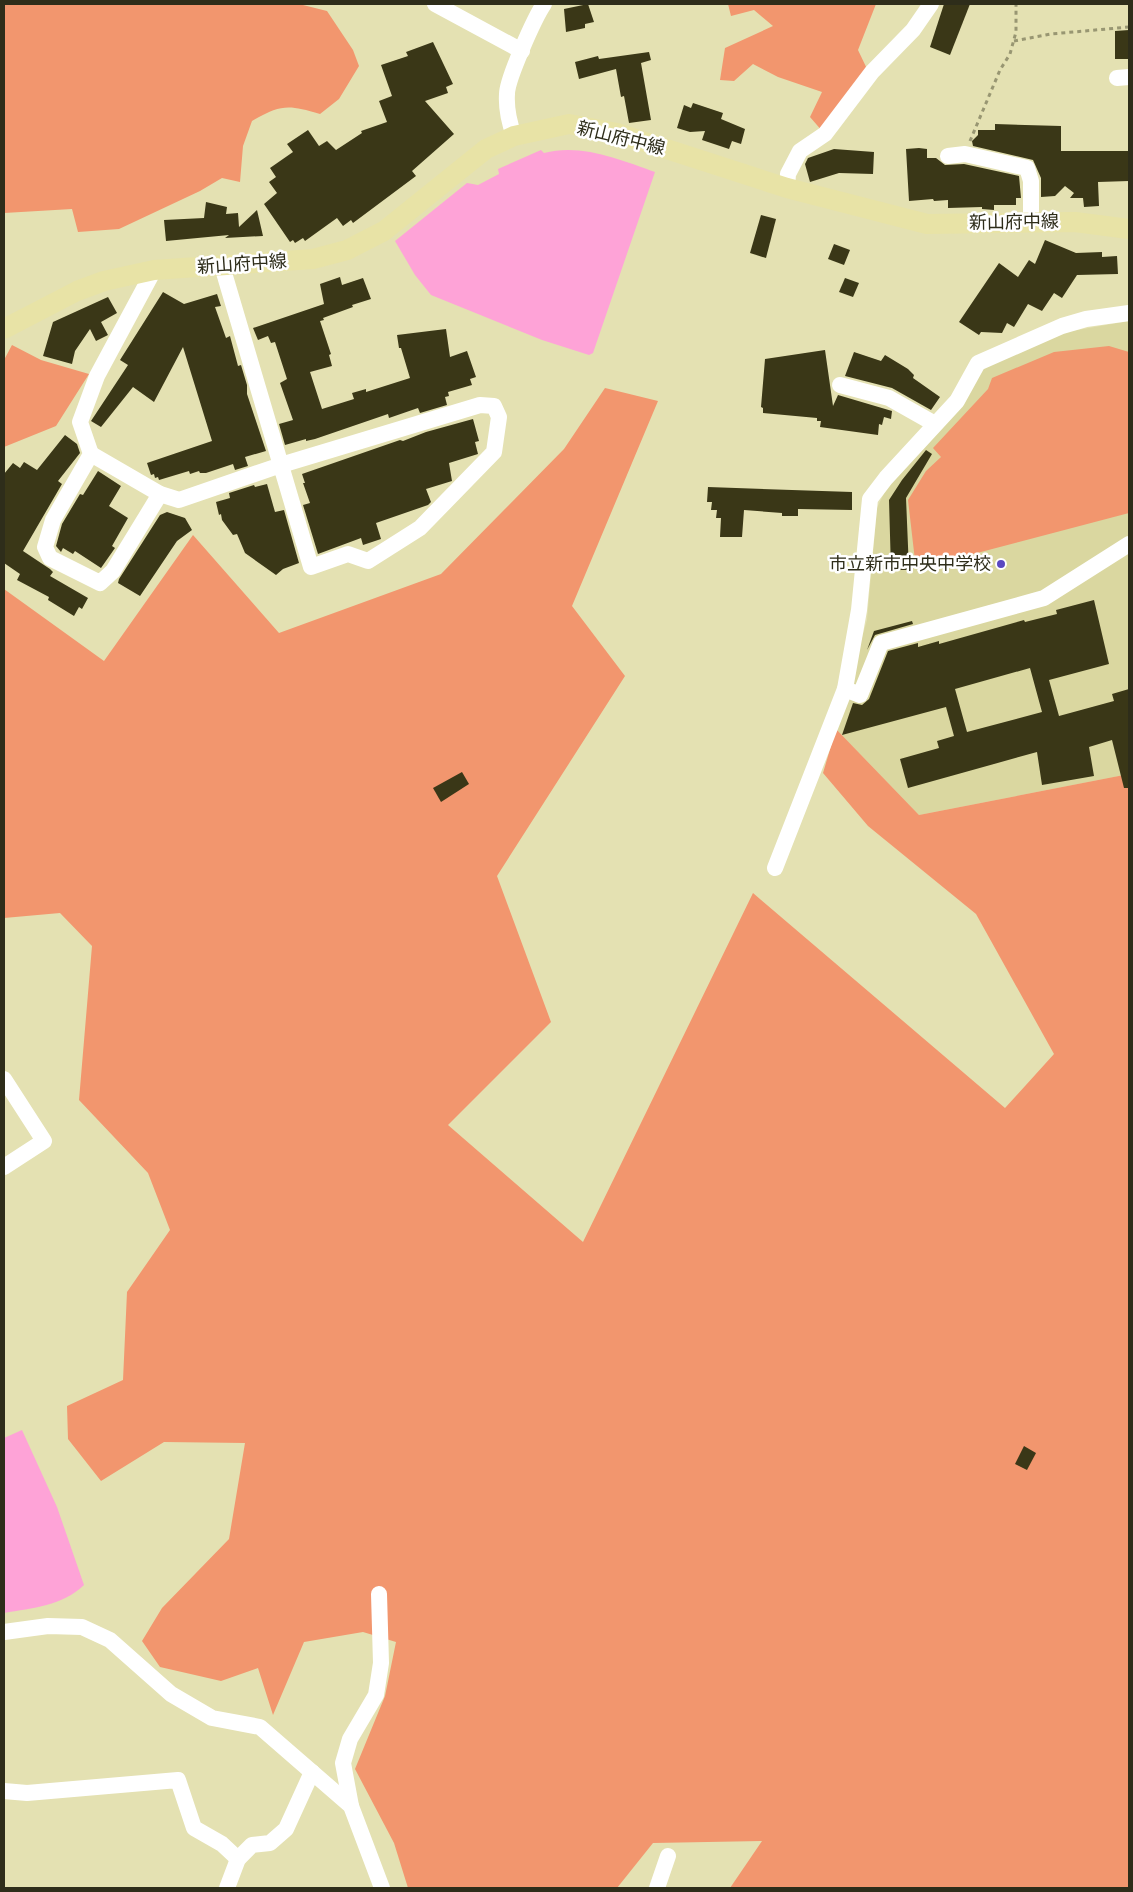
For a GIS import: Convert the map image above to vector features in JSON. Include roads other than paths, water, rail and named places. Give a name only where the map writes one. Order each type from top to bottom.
[{"type":"main road","name":"新山府中線","points":[[4,329],[77,291],[104,281],[154,270],[314,259],[347,250],[384,231],[486,150],[514,136],[569,124],[617,133],[787,188],[928,224],[1075,222],[1129,229]]},
{"type":"street","points":[[435,4],[522,51]]},
{"type":"street","points":[[514,136],[508,119],[506,92],[522,51],[544,4]]},
{"type":"street","points":[[787,188],[788,174],[800,151],[825,134],[872,72],[914,30],[931,4]]},
{"type":"street","points":[[948,156],[965,154],[1027,168],[1031,181],[1031,222]]},
{"type":"street","points":[[154,270],[97,376],[80,422],[91,454],[160,494],[180,500],[281,465],[480,405],[494,406],[499,418],[494,452],[420,528],[368,562],[348,554],[311,567],[281,465],[222,266]]},
{"type":"street","points":[[775,868],[844,689],[859,610],[870,499],[886,478],[957,401],[978,363],[1062,326],[1086,319],[1129,313]]},
{"type":"street","points":[[840,385],[889,398],[935,424]]},
{"type":"street","points":[[91,454],[53,520],[45,547],[50,558],[100,583],[113,571],[160,494]]},
{"type":"street","points":[[844,689],[860,695],[881,643],[1044,598],[1129,544]]},
{"type":"street","points":[[4,1079],[44,1141],[4,1167]]},
{"type":"street","points":[[380,1594],[381,1663],[376,1695],[350,1739],[343,1763],[351,1806],[382,1888]]},
{"type":"street","points":[[4,1632],[48,1626],[82,1627],[110,1640],[171,1694],[212,1718],[260,1726],[351,1806]]},
{"type":"street","points":[[227,1888],[238,1860],[252,1845],[270,1842],[286,1829],[312,1772]]},
{"type":"street","points":[[4,1791],[27,1793],[178,1780],[194,1828],[222,1844],[238,1860]]},
{"type":"street","points":[[657,1888],[668,1856]]},
{"type":"place","name":"市立新市中央中学校","points":[[1001,564]]}]
